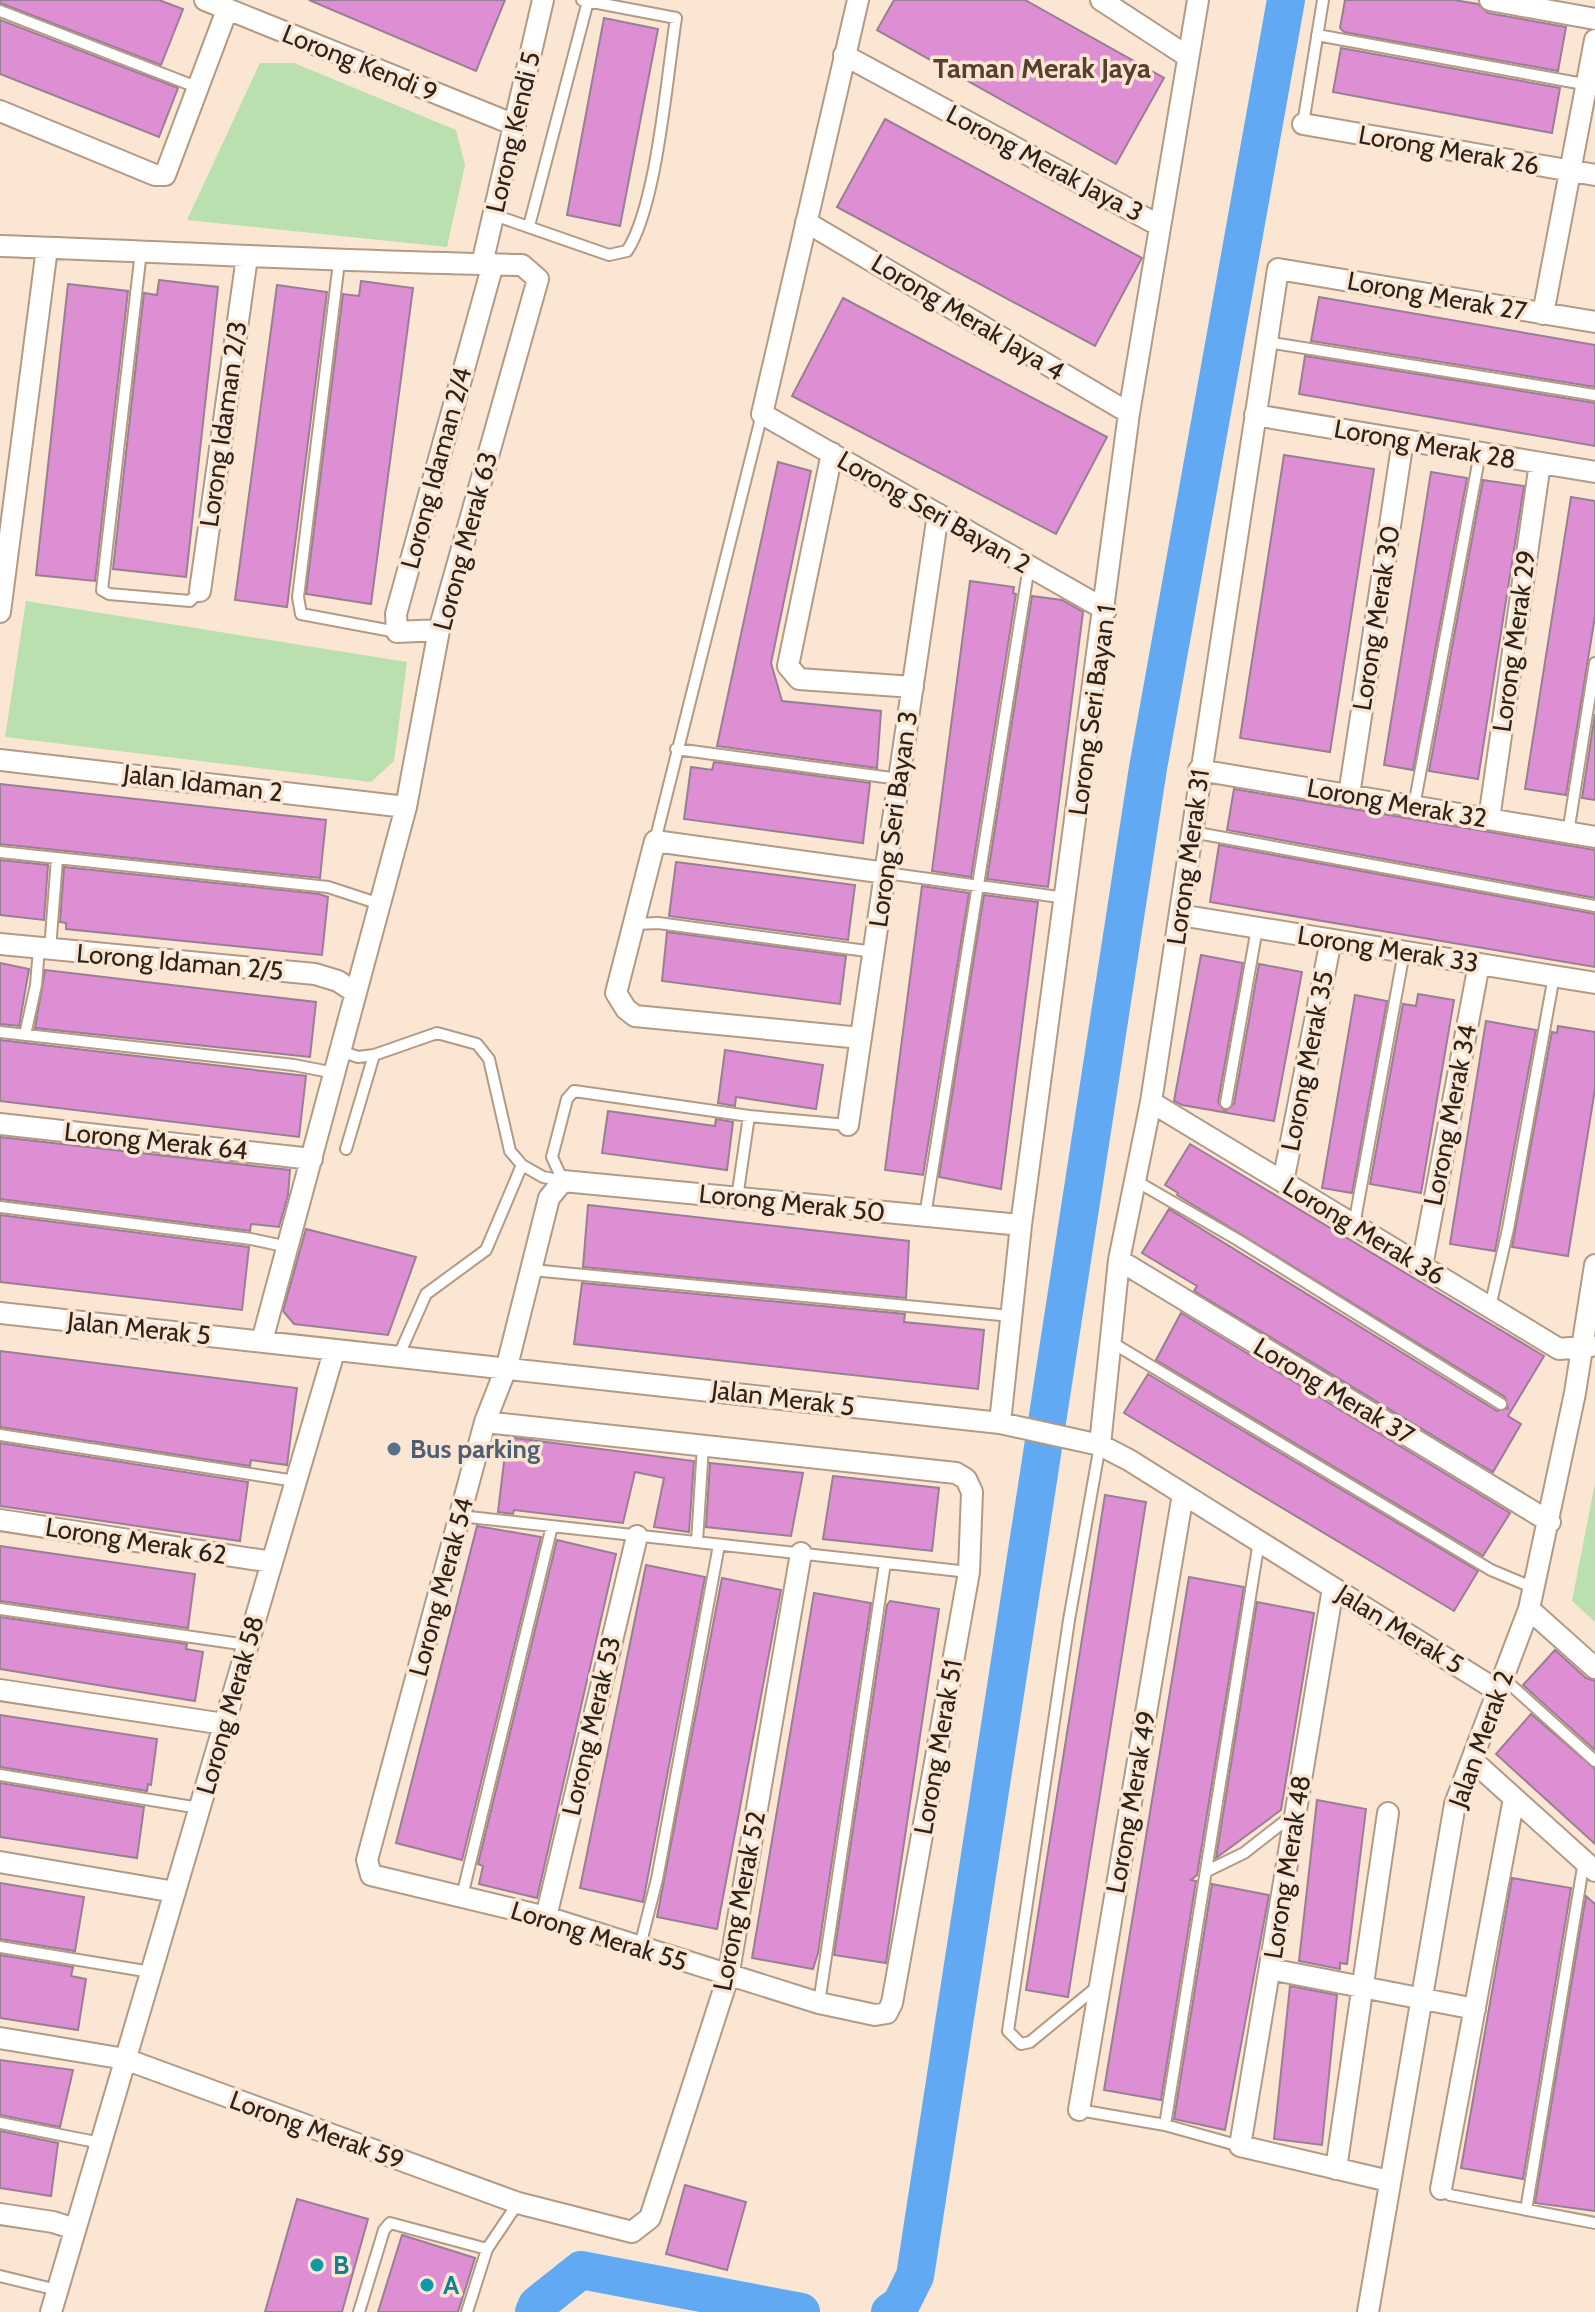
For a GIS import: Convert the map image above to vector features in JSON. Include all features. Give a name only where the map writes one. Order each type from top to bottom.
[{"type":"street","name":"Lorong Kendi 9","points":[[205,0],[515,125]]},
{"type":"street","name":"Lorong Kendi 5","points":[[488,264],[494,215],[543,0]]},
{"type":"street","points":[[762,414],[858,0]]},
{"type":"street","name":"Lorong Seri Bayan 1","points":[[1009,1425],[1011,1316],[1021,1225],[1106,610],[1129,413],[1198,0]]},
{"type":"street","points":[[1490,0],[1595,19]]},
{"type":"street","points":[[1109,2],[1187,56]]},
{"type":"street","points":[[0,111],[155,175],[165,175],[227,10]]},
{"type":"street","points":[[1543,314],[1570,171],[1591,86],[1595,40]]},
{"type":"street","name":"Lorong Merak Jaya 3","points":[[844,55],[1160,226]]},
{"type":"street","name":"Lorong Merak 26","points":[[1303,124],[1595,175]]},
{"type":"street","name":"Lorong Merak Jaya 4","points":[[806,222],[1129,413]]},
{"type":"street","points":[[0,246],[142,249],[339,262],[488,264]]},
{"type":"street","points":[[0,612],[6,506],[47,248]]},
{"type":"street","name":"Lorong Idaman 2/3","points":[[200,591],[247,257]]},
{"type":"street","name":"Lorong Merak 63","points":[[262,1341],[406,807],[439,630],[538,279],[522,265],[488,264]]},
{"type":"street","name":"Lorong Idaman 2/4","points":[[397,632],[396,614],[488,264]]},
{"type":"street","name":"Lorong Merak 27","points":[[1278,269],[1595,322]]},
{"type":"street","name":"Lorong Merak 31","points":[[1100,1445],[1119,1260],[1151,1102],[1199,770],[1278,269]]},
{"type":"street","name":"Lorong Seri Bayan 2","points":[[762,414],[1106,610]]},
{"type":"street","name":"Lorong Merak 28","points":[[1255,415],[1595,472]]},
{"type":"street","name":"Lorong Merak 30","points":[[1349,795],[1403,440]]},
{"type":"street","points":[[832,453],[788,666],[799,679],[913,687]]},
{"type":"street","name":"Lorong Merak 29","points":[[1489,819],[1540,463]]},
{"type":"street","name":"Lorong Seri Bayan 3","points":[[848,1125],[938,514]]},
{"type":"street","points":[[397,632],[439,630]]},
{"type":"street","name":"Jalan Idaman 2","points":[[0,760],[406,807]]},
{"type":"street","name":"Lorong Merak 32","points":[[1199,770],[1595,837]]},
{"type":"street","points":[[861,1038],[635,1016],[626,1009],[616,993],[655,841],[886,873]]},
{"type":"street","name":"Lorong Merak 33","points":[[1180,915],[1595,983]]},
{"type":"street","name":"Lorong Merak 35","points":[[1283,1182],[1331,940]]},
{"type":"street","name":"Lorong Idaman 2/5","points":[[0,944],[315,974],[338,981],[356,993]]},
{"type":"street","name":"Lorong Merak 34","points":[[1422,1266],[1479,964]]},
{"type":"street","name":"Lorong Merak 36","points":[[1151,1102],[1559,1349],[1588,1348]]},
{"type":"street","name":"Lorong Merak 64","points":[[0,1124],[312,1159]]},
{"type":"street","name":"Lorong Merak 50","points":[[563,1181],[1021,1225]]},
{"type":"street","name":"Lorong Merak 54","points":[[367,1860],[485,1422],[507,1366],[549,1198],[563,1181]]},
{"type":"street","name":"Lorong Merak 37","points":[[1119,1260],[1550,1522]]},
{"type":"street","name":"Jalan Merak 2","points":[[1368,2312],[1455,1804],[1529,1609],[1588,1348],[1595,1265]]},
{"type":"street","name":"Jalan Merak 5","points":[[0,1313],[262,1341],[334,1352],[507,1366],[1009,1425],[1100,1445],[1333,1588],[1501,1684]]},
{"type":"street","name":"Lorong Merak 58","points":[[51,2312],[334,1352]]},
{"type":"street","points":[[485,1422],[703,1446]]},
{"type":"street","name":"Lorong Merak 51","points":[[703,1446],[956,1473],[966,1479],[972,1492],[969,1572],[892,2003],[887,2013]]},
{"type":"street","name":"Lorong Merak 49","points":[[1079,2110],[1183,1494]]},
{"type":"street","name":"Lorong Merak 62","points":[[0,1520],[272,1562]]},
{"type":"street","name":"Lorong Merak 53","points":[[546,1917],[637,1536]]},
{"type":"street","name":"Lorong Merak 52","points":[[632,2232],[650,2218],[728,1977],[801,1553]]},
{"type":"street","name":"Lorong Merak 48","points":[[1240,2146],[1333,1588]]},
{"type":"street","points":[[1529,1609],[1595,1668]]},
{"type":"street","points":[[0,1690],[224,1724]]},
{"type":"street","points":[[1472,1760],[1589,1866]]},
{"type":"street","name":"Jalan Merak 2","points":[[1441,2189],[1514,1798]]},
{"type":"street","points":[[1336,2169],[1388,1813]]},
{"type":"street","name":"Lorong Merak 55","points":[[367,1860],[371,1875],[546,1917],[728,1977],[819,2003],[875,2015],[887,2013]]},
{"type":"street","points":[[0,1862],[175,1892]]},
{"type":"street","points":[[1270,1969],[1475,2009]]},
{"type":"street","name":"Lorong Merak 59","points":[[0,2038],[125,2059],[518,2203],[632,2232]]},
{"type":"street","points":[[1240,2146],[1389,2181]]},
{"type":"street","points":[[0,2214],[53,2222],[75,2229]]},
{"type":"lane","points":[[1303,124],[1323,0]]},
{"type":"lane","points":[[494,215],[609,255],[627,251],[637,236],[651,182],[676,18],[585,1],[529,226]]},
{"type":"lane","points":[[0,11],[199,88]]},
{"type":"lane","points":[[1317,35],[1591,86]]},
{"type":"lane","points":[[142,249],[102,590],[109,594],[190,601],[200,591]]},
{"type":"lane","points":[[339,262],[299,606],[301,614],[397,632]]},
{"type":"lane","points":[[1267,342],[1595,395]]},
{"type":"lane","points":[[655,841],[762,414]]},
{"type":"lane","points":[[1414,806],[1480,453]]},
{"type":"lane","points":[[925,1216],[1029,566]]},
{"type":"lane","points":[[1568,833],[1595,663]]},
{"type":"lane","points":[[676,749],[899,779]]},
{"type":"lane","points":[[1191,831],[1595,906]]},
{"type":"lane","points":[[0,852],[328,887],[380,904]]},
{"type":"lane","points":[[25,1035],[44,949],[57,859]]},
{"type":"lane","points":[[886,873],[1066,898]]},
{"type":"lane","points":[[633,924],[658,923],[874,952]]},
{"type":"lane","points":[[1226,1103],[1257,928]]},
{"type":"lane","points":[[1354,1225],[1404,952]]},
{"type":"lane","points":[[1490,1307],[1508,1229],[1554,976]]},
{"type":"lane","points":[[0,1032],[294,1065],[335,1073]]},
{"type":"lane","points":[[340,1051],[358,1057],[374,1055],[437,1033],[477,1044],[489,1059],[510,1151],[522,1165],[543,1177],[563,1181]]},
{"type":"lane","points":[[346,1149],[374,1055]]},
{"type":"lane","points":[[563,1181],[552,1157],[567,1099],[574,1091],[749,1116],[848,1125]]},
{"type":"lane","points":[[737,1198],[749,1116]]},
{"type":"lane","points":[[398,1357],[426,1294],[486,1250],[522,1165]]},
{"type":"lane","points":[[1136,1181],[1251,1248],[1501,1404]]},
{"type":"lane","points":[[0,1207],[251,1239],[288,1247]]},
{"type":"lane","points":[[532,1270],[1011,1316]]},
{"type":"lane","points":[[1110,1342],[1491,1570],[1534,1588]]},
{"type":"lane","points":[[0,1435],[295,1481]]},
{"type":"lane","points":[[1099,1985],[1030,2042],[1021,2044],[1008,2031],[1069,1620],[1100,1445]]},
{"type":"lane","points":[[697,1542],[703,1446]]},
{"type":"lane","points":[[460,1516],[969,1572]]},
{"type":"lane","points":[[462,1896],[552,1526]]},
{"type":"lane","points":[[1165,2125],[1259,1541]]},
{"type":"lane","points":[[640,1946],[657,1879],[719,1545]]},
{"type":"lane","points":[[819,2003],[885,1563]]},
{"type":"lane","points":[[0,1609],[247,1645]]},
{"type":"lane","points":[[1501,1684],[1595,1761]]},
{"type":"lane","points":[[0,1775],[199,1808]]},
{"type":"lane","points":[[1207,1871],[1244,1853],[1296,1813]]},
{"type":"lane","points":[[1526,2210],[1589,1866]]},
{"type":"lane","points":[[0,1947],[151,1972]]},
{"type":"lane","points":[[1079,2110],[1165,2125],[1240,2146]]},
{"type":"lane","points":[[0,2123],[101,2143]]},
{"type":"lane","points":[[1441,2189],[1450,2195],[1595,2223]]},
{"type":"lane","points":[[467,2312],[487,2249],[518,2203]]},
{"type":"lane","points":[[359,2312],[384,2230],[390,2223],[487,2249]]},
{"type":"lane","points":[[0,2276],[57,2290]]},
{"type":"green space","points":[[260,63],[294,63],[456,130],[465,165],[447,247],[187,220]]},
{"type":"green space","points":[[26,601],[407,662],[394,761],[371,782],[5,737]]},
{"type":"green space","points":[[1595,1483],[1595,1622],[1572,1601]]},
{"type":"building","points":[[0,0],[159,0],[183,9],[161,65],[0,3]]},
{"type":"building","points":[[309,0],[505,0],[476,71]]},
{"type":"building","points":[[894,0],[1025,0],[1164,78],[1116,164],[877,30]]},
{"type":"building","points":[[1345,0],[1454,0],[1478,4],[1488,13],[1566,27],[1558,71],[1344,32],[1340,28]]},
{"type":"building","points":[[604,18],[658,29],[620,226],[567,215]]},
{"type":"building","points":[[0,20],[178,88],[159,137],[0,74]]},
{"type":"building","points":[[1341,48],[1560,88],[1552,133],[1333,92]]},
{"type":"building","points":[[885,119],[1142,258],[1095,346],[837,207]]},
{"type":"building","points":[[159,280],[218,287],[186,577],[113,569],[144,293],[157,295]]},
{"type":"building","points":[[361,281],[413,288],[371,604],[306,594],[343,294],[359,296]]},
{"type":"building","points":[[68,284],[128,291],[95,581],[36,575]]},
{"type":"building","points":[[277,285],[327,292],[287,607],[235,600]]},
{"type":"building","points":[[1319,297],[1595,345],[1595,387],[1311,341]]},
{"type":"building","points":[[843,298],[1107,437],[1056,534],[792,396]]},
{"type":"building","points":[[1305,356],[1595,403],[1595,446],[1299,394]]},
{"type":"building","points":[[1284,455],[1374,469],[1330,752],[1240,738]]},
{"type":"building","points":[[778,462],[811,471],[771,663],[782,701],[881,711],[877,768],[717,746]]},
{"type":"building","points":[[1431,472],[1467,478],[1413,770],[1384,765]]},
{"type":"building","points":[[1483,480],[1524,486],[1478,779],[1429,771]]},
{"type":"building","points":[[1571,497],[1595,501],[1595,616],[1566,795],[1525,789]]},
{"type":"building","points":[[970,581],[1014,587],[1013,593],[1016,594],[971,877],[932,871]]},
{"type":"building","points":[[1032,596],[1062,600],[1083,612],[1048,887],[987,879]]},
{"type":"building","points":[[1595,714],[1595,800],[1582,798]]},
{"type":"building","points":[[714,762],[870,783],[863,843],[684,819],[691,767],[712,770]]},
{"type":"building","points":[[0,784],[326,820],[320,878],[0,844]]},
{"type":"building","points":[[1234,789],[1595,850],[1595,898],[1227,830]]},
{"type":"building","points":[[1219,845],[1595,914],[1595,967],[1210,902]]},
{"type":"building","points":[[0,860],[48,865],[44,920],[0,915]]},
{"type":"building","points":[[676,862],[855,885],[848,940],[669,916]]},
{"type":"building","points":[[64,867],[328,897],[322,955],[66,929],[66,923],[60,922]]},
{"type":"building","points":[[922,886],[969,893],[923,1175],[885,1170]]},
{"type":"building","points":[[984,895],[1038,902],[1001,1189],[939,1177]]},
{"type":"building","points":[[667,932],[846,956],[840,1004],[662,981]]},
{"type":"building","points":[[1201,955],[1243,963],[1218,1102],[1225,1111],[1234,1104],[1259,964],[1302,972],[1274,1121],[1174,1101]]},
{"type":"building","points":[[0,963],[29,969],[19,1026],[0,1024]]},
{"type":"building","points":[[45,970],[316,1002],[310,1057],[35,1028]]},
{"type":"building","points":[[1418,994],[1454,1000],[1421,1193],[1370,1184],[1403,1004],[1416,1006]]},
{"type":"building","points":[[1355,995],[1387,1001],[1352,1193],[1322,1188]]},
{"type":"building","points":[[1486,1021],[1536,1030],[1495,1251],[1450,1244]]},
{"type":"building","points":[[1558,1026],[1595,1032],[1595,1089],[1568,1256],[1512,1247],[1552,1032],[1557,1033]]},
{"type":"building","points":[[0,1040],[306,1076],[299,1137],[0,1101]]},
{"type":"building","points":[[725,1050],[823,1065],[816,1109],[736,1097],[735,1106],[718,1103]]},
{"type":"building","points":[[608,1111],[715,1126],[716,1119],[733,1122],[727,1170],[602,1153]]},
{"type":"building","points":[[0,1137],[290,1170],[288,1195],[279,1227],[251,1224],[250,1231],[0,1199]]},
{"type":"building","points":[[1190,1144],[1544,1356],[1508,1416],[1521,1424],[1493,1472],[1194,1291],[1197,1286],[1142,1253],[1169,1209],[1497,1411],[1508,1408],[1505,1397],[1177,1195],[1165,1185]]},
{"type":"building","points":[[588,1205],[909,1241],[906,1298],[583,1267]]},
{"type":"building","points":[[0,1215],[249,1247],[242,1310],[0,1282]]},
{"type":"building","points":[[306,1229],[416,1257],[388,1335],[294,1324],[283,1311]]},
{"type":"building","points":[[582,1283],[905,1314],[904,1322],[984,1330],[978,1389],[574,1344]]},
{"type":"building","points":[[1181,1313],[1510,1513],[1483,1556],[1156,1360]]},
{"type":"building","points":[[0,1351],[297,1388],[287,1465],[251,1460],[250,1466],[0,1427]]},
{"type":"building","points":[[1148,1374],[1478,1571],[1454,1611],[1124,1413]]},
{"type":"building","points":[[507,1437],[694,1461],[689,1532],[654,1527],[664,1478],[635,1472],[623,1523],[514,1510],[513,1514],[498,1512]]},
{"type":"building","points":[[0,1443],[248,1482],[240,1541],[0,1506]]},
{"type":"building","points":[[710,1463],[803,1473],[791,1536],[706,1527]]},
{"type":"building","points":[[833,1476],[939,1488],[932,1551],[823,1539]]},
{"type":"building","points":[[1105,1495],[1146,1502],[1068,1997],[1026,1990]]},
{"type":"building","points":[[477,1526],[541,1537],[462,1860],[396,1843]]},
{"type":"building","points":[[557,1540],[616,1554],[537,1898],[479,1884],[483,1866],[478,1864]]},
{"type":"building","points":[[0,1546],[195,1574],[188,1628],[0,1601]]},
{"type":"building","points":[[646,1565],[705,1577],[643,1902],[580,1888]]},
{"type":"building","points":[[1189,1577],[1244,1587],[1197,1875],[1191,1880],[1196,1881],[1161,2100],[1104,2090]]},
{"type":"building","points":[[722,1578],[781,1590],[717,1929],[657,1917]]},
{"type":"building","points":[[814,1593],[871,1603],[818,1953],[813,1969],[752,1958]]},
{"type":"building","points":[[890,1601],[939,1609],[886,1963],[834,1955]]},
{"type":"building","points":[[1257,1602],[1314,1613],[1281,1810],[1216,1858]]},
{"type":"building","points":[[0,1617],[187,1644],[186,1649],[203,1652],[195,1701],[0,1669]]},
{"type":"building","points":[[1555,1650],[1586,1678],[1595,1681],[1595,1750],[1523,1685]]},
{"type":"building","points":[[1531,1714],[1595,1769],[1595,1844],[1496,1754]]},
{"type":"building","points":[[0,1715],[157,1739],[151,1785],[148,1784],[147,1791],[0,1767]]},
{"type":"building","points":[[0,1783],[144,1807],[137,1858],[0,1837]]},
{"type":"building","points":[[1317,1800],[1366,1809],[1347,1964],[1340,1963],[1340,1969],[1299,1961]]},
{"type":"building","points":[[1512,1878],[1571,1888],[1523,2179],[1461,2168]]},
{"type":"building","points":[[0,1883],[84,1897],[75,1951],[0,1939]]},
{"type":"building","points":[[1212,1884],[1269,1895],[1225,2130],[1174,2119]]},
{"type":"building","points":[[1586,1896],[1595,1904],[1595,2211],[1535,2203]]},
{"type":"building","points":[[0,1955],[73,1967],[71,1976],[86,1979],[78,2030],[0,2018]]},
{"type":"building","points":[[1290,1986],[1337,1995],[1322,2145],[1274,2139]]},
{"type":"building","points":[[0,2060],[73,2070],[60,2127],[0,2115]]},
{"type":"building","points":[[0,2131],[58,2143],[51,2196],[0,2188]]},
{"type":"building","points":[[685,2185],[746,2202],[727,2270],[666,2254]]},
{"type":"building","name":"B","points":[[297,2199],[368,2219],[342,2312],[265,2312]]},
{"type":"building","name":"A","points":[[402,2235],[475,2258],[458,2312],[378,2312]]},
{"type":"waterway","points":[[890,2312],[901,2304],[915,2276],[1148,768],[1286,0]]},
{"type":"waterway","points":[[534,2312],[537,2305],[581,2270],[801,2312]]},
{"type":"place","name":"Bus parking","points":[[394,1449]]},
{"type":"place","name":"B","points":[[317,2265]]},
{"type":"place","name":"A","points":[[427,2285]]},
{"type":"district","name":"Taman Merak Jaya","points":[[1042,68]]}]
